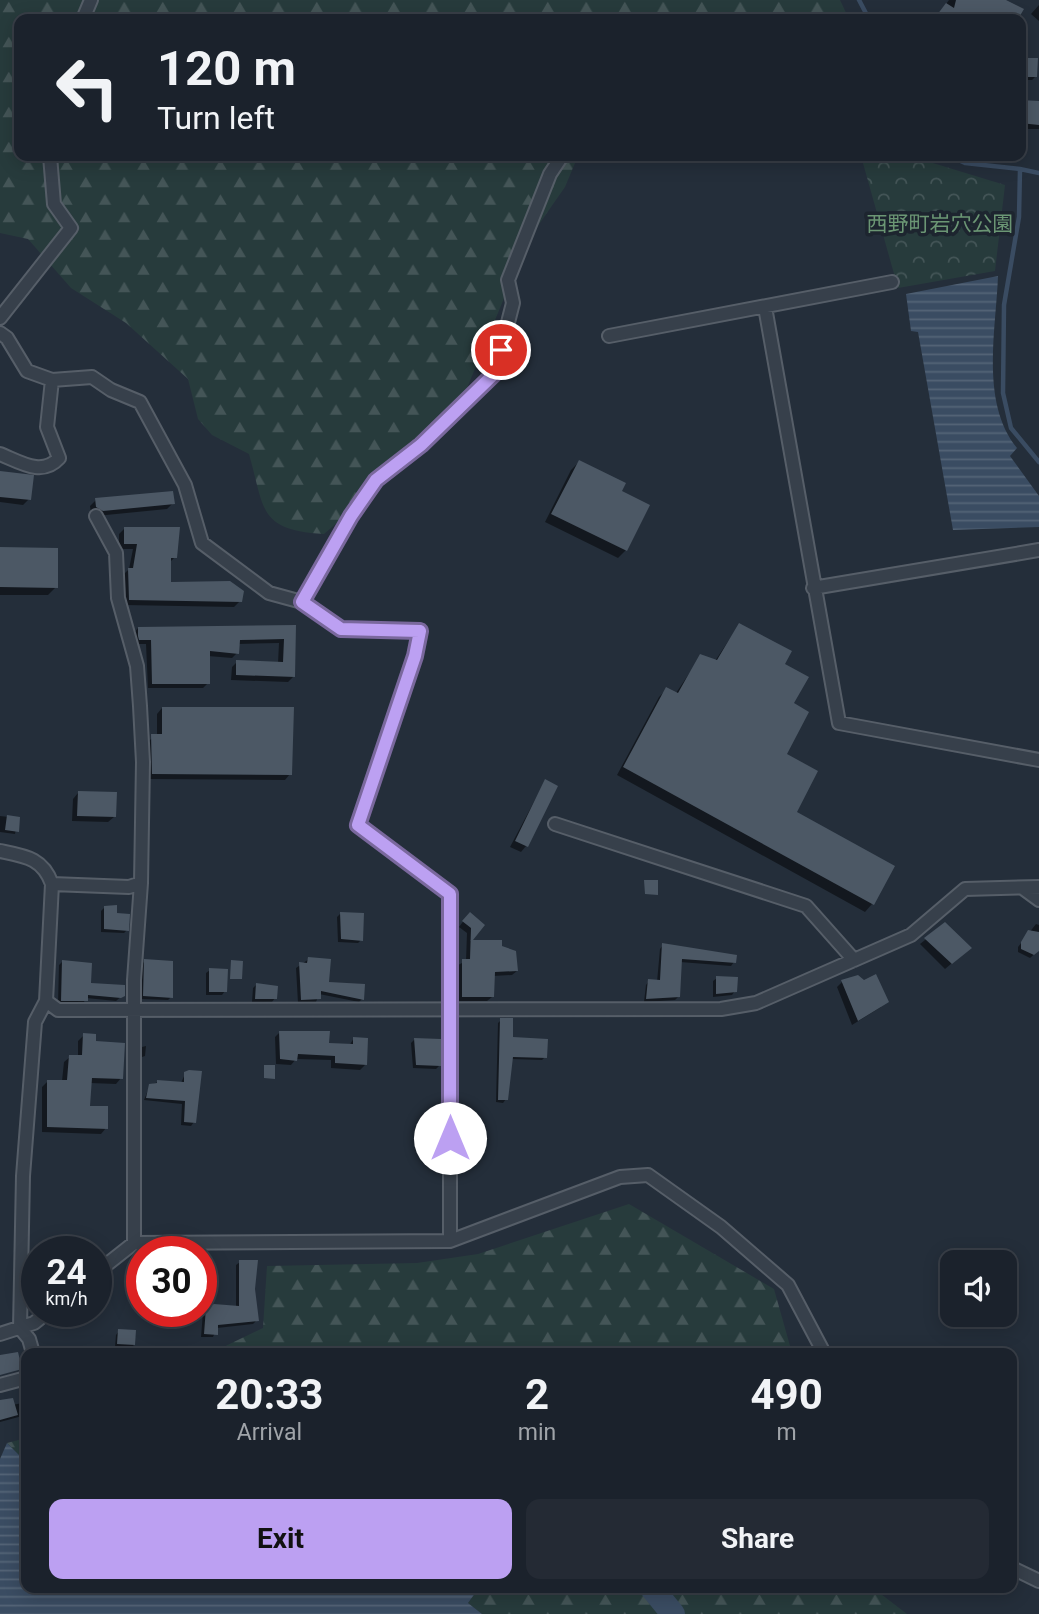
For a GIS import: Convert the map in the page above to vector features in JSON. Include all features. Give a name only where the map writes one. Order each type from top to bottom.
[{"type":"street","points":[[0,318],[71,228],[54,204],[50,161]]},
{"type":"street","points":[[302,602],[351,516],[376,480],[421,445],[495,373],[513,303],[508,280],[551,174],[559,161]]},
{"type":"street","points":[[609,336],[892,282]]},
{"type":"street","points":[[765,307],[839,723],[1039,760]]},
{"type":"street","points":[[0,334],[7,338],[27,371],[52,380],[92,377],[111,390],[140,402],[185,485],[202,544],[269,593],[302,602],[341,629],[420,631],[415,656],[358,825],[450,894],[450,1241]]},
{"type":"street","points":[[0,454],[41,469],[51,467],[59,458],[47,427],[52,380]]},
{"type":"street","points":[[96,516],[116,553],[118,598],[138,673],[143,762],[141,883],[136,913],[134,1010],[134,1236]]},
{"type":"street","points":[[813,588],[1039,550]]},
{"type":"street","points":[[555,824],[806,906],[854,960]]},
{"type":"street","points":[[0,851],[38,860],[47,869],[52,884],[46,1001],[34,1022],[23,1176],[20,1328],[29,1339],[32,1348]]},
{"type":"street","points":[[52,884],[129,887],[141,883]]},
{"type":"street","points":[[46,1001],[58,1010],[721,1009],[756,1003],[911,935],[965,889],[1039,887]]},
{"type":"street","points":[[1024,889],[1039,900]]},
{"type":"street","points":[[217,1242],[450,1241],[620,1177],[648,1175],[721,1227],[788,1285],[821,1348]]},
{"type":"street","points":[[112,1260],[126,1249]]},
{"type":"street","points":[[0,1334],[20,1328]]},
{"type":"street","points":[[0,1385],[21,1379]]},
{"type":"street","points":[[1017,1570],[1039,1581]]},
{"type":"green space","points":[[0,0],[840,0],[847,14],[14,14],[14,161],[576,161],[565,187],[528,240],[453,422],[324,534],[302,532],[275,522],[262,503],[249,454],[212,435],[198,419],[188,379],[126,323],[71,288],[28,239],[0,233]]},
{"type":"green space","name":"西野町岩穴公園","points":[[862,161],[926,161],[1005,185],[995,271],[898,288]]},
{"type":"green space","points":[[629,1204],[774,1289],[791,1348],[221,1348],[263,1328],[267,1266],[417,1263],[478,1254]]},
{"type":"green space","points":[[21,1439],[21,1457],[7,1443]]},
{"type":"green space","points":[[475,1593],[880,1593],[907,1614],[482,1614],[468,1603]]},
{"type":"water","points":[[998,276],[993,342],[994,388],[1005,430],[1017,448],[1010,456],[1039,496],[1039,527],[953,530],[918,332],[911,331],[906,294]]},
{"type":"water","points":[[7,1443],[21,1457],[21,1593],[475,1593],[468,1603],[482,1614],[0,1614],[0,1459]]},
{"type":"building","points":[[956,0],[1006,0],[1024,9],[1021,14],[938,14],[946,3],[954,8]]},
{"type":"building","points":[[1026,58],[1038,58],[1037,77],[1026,77]]},
{"type":"building","points":[[1026,100],[1039,101],[1039,125],[1026,124]]},
{"type":"building","points":[[579,460],[626,483],[622,491],[650,505],[627,551],[551,514]]},
{"type":"building","points":[[0,471],[34,475],[31,500],[0,497]]},
{"type":"building","points":[[173,491],[175,504],[103,511],[96,507],[95,498]]},
{"type":"building","points":[[124,527],[180,527],[177,558],[171,558],[171,582],[230,581],[244,591],[242,602],[129,600],[128,568],[133,568],[137,544],[124,544]]},
{"type":"building","points":[[0,547],[58,548],[58,588],[0,587]]},
{"type":"building","points":[[739,623],[792,651],[785,664],[809,677],[794,703],[809,712],[787,754],[818,771],[797,812],[895,866],[874,905],[623,767],[666,687],[678,693],[700,654],[717,660]]},
{"type":"building","points":[[296,625],[295,677],[236,675],[236,660],[283,662],[284,639],[240,640],[239,654],[210,651],[210,684],[152,684],[151,640],[139,640],[138,636],[138,627]]},
{"type":"building","points":[[162,707],[294,707],[292,775],[152,774],[151,734],[162,734]]},
{"type":"building","points":[[545,779],[558,786],[528,847],[515,841]]},
{"type":"building","points":[[78,791],[117,792],[116,817],[77,816]]},
{"type":"building","points":[[7,815],[20,817],[19,832],[5,830]]},
{"type":"building","points":[[644,880],[658,880],[658,895],[645,894]]},
{"type":"building","points":[[117,905],[117,913],[130,914],[129,931],[104,929],[104,906]]},
{"type":"building","points":[[340,912],[364,913],[363,941],[341,939]]},
{"type":"building","points":[[470,912],[485,925],[473,940],[502,940],[502,946],[516,951],[518,971],[495,972],[494,997],[462,997],[462,959],[470,959],[471,928],[462,921]]},
{"type":"building","points":[[945,922],[972,948],[952,964],[924,938]]},
{"type":"building","points":[[1028,930],[1039,932],[1039,951],[1034,955],[1021,949],[1021,942]]},
{"type":"building","points":[[662,943],[737,955],[736,963],[682,959],[680,997],[646,999],[648,979],[660,980]]},
{"type":"building","points":[[308,957],[331,959],[329,982],[365,984],[364,1000],[321,991],[321,999],[301,1000],[299,962],[307,963]]},
{"type":"building","points":[[144,959],[173,961],[173,998],[143,996]]},
{"type":"building","points":[[62,960],[92,963],[91,983],[125,985],[125,996],[121,998],[88,995],[88,1001],[61,1001]]},
{"type":"building","points":[[231,960],[243,961],[242,979],[230,979]]},
{"type":"building","points":[[209,968],[228,969],[227,992],[209,992]]},
{"type":"building","points":[[876,974],[889,1002],[858,1021],[841,980],[858,975],[864,980]]},
{"type":"building","points":[[716,976],[738,977],[737,992],[716,994]]},
{"type":"building","points":[[256,983],[278,986],[277,999],[255,999]]},
{"type":"building","points":[[500,1018],[513,1018],[513,1037],[548,1039],[547,1058],[513,1057],[508,1100],[498,1100]]},
{"type":"building","points":[[279,1031],[330,1031],[329,1043],[353,1044],[353,1037],[368,1038],[367,1065],[335,1063],[335,1056],[298,1054],[297,1061],[280,1059]]},
{"type":"building","points":[[83,1033],[96,1034],[96,1041],[125,1043],[123,1079],[92,1078],[90,1106],[108,1106],[108,1129],[47,1127],[47,1080],[67,1080],[69,1055],[82,1055]]},
{"type":"building","points":[[414,1038],[441,1039],[441,1066],[416,1065]]},
{"type":"building","points":[[264,1065],[275,1065],[275,1079],[264,1078]]},
{"type":"building","points":[[202,1071],[196,1123],[184,1122],[185,1101],[146,1098],[149,1084],[157,1083],[157,1080],[184,1082],[184,1072]]},
{"type":"building","points":[[239,1260],[258,1260],[255,1289],[259,1321],[218,1325],[218,1335],[204,1334],[205,1327],[217,1327],[217,1304],[239,1306]]},
{"type":"building","points":[[118,1329],[136,1330],[135,1345],[117,1344]]},
{"type":"building","points":[[18,1352],[21,1369],[0,1375],[0,1355]]},
{"type":"building","points":[[13,1398],[18,1415],[0,1420],[0,1400]]},
{"type":"waterway","points":[[859,0],[866,14]]},
{"type":"waterway","points":[[961,161],[1020,169],[1019,217],[1004,305],[1003,393],[1011,428],[1039,462]]},
{"type":"waterway","points":[[1020,169],[1039,173]]},
{"type":"waterway","points":[[656,1593],[673,1614]]},
{"type":"route","points":[[450,1138],[450,894],[358,825],[415,656],[420,631],[341,629],[302,602],[351,516],[376,480],[421,445],[495,373],[501,350]]}]
